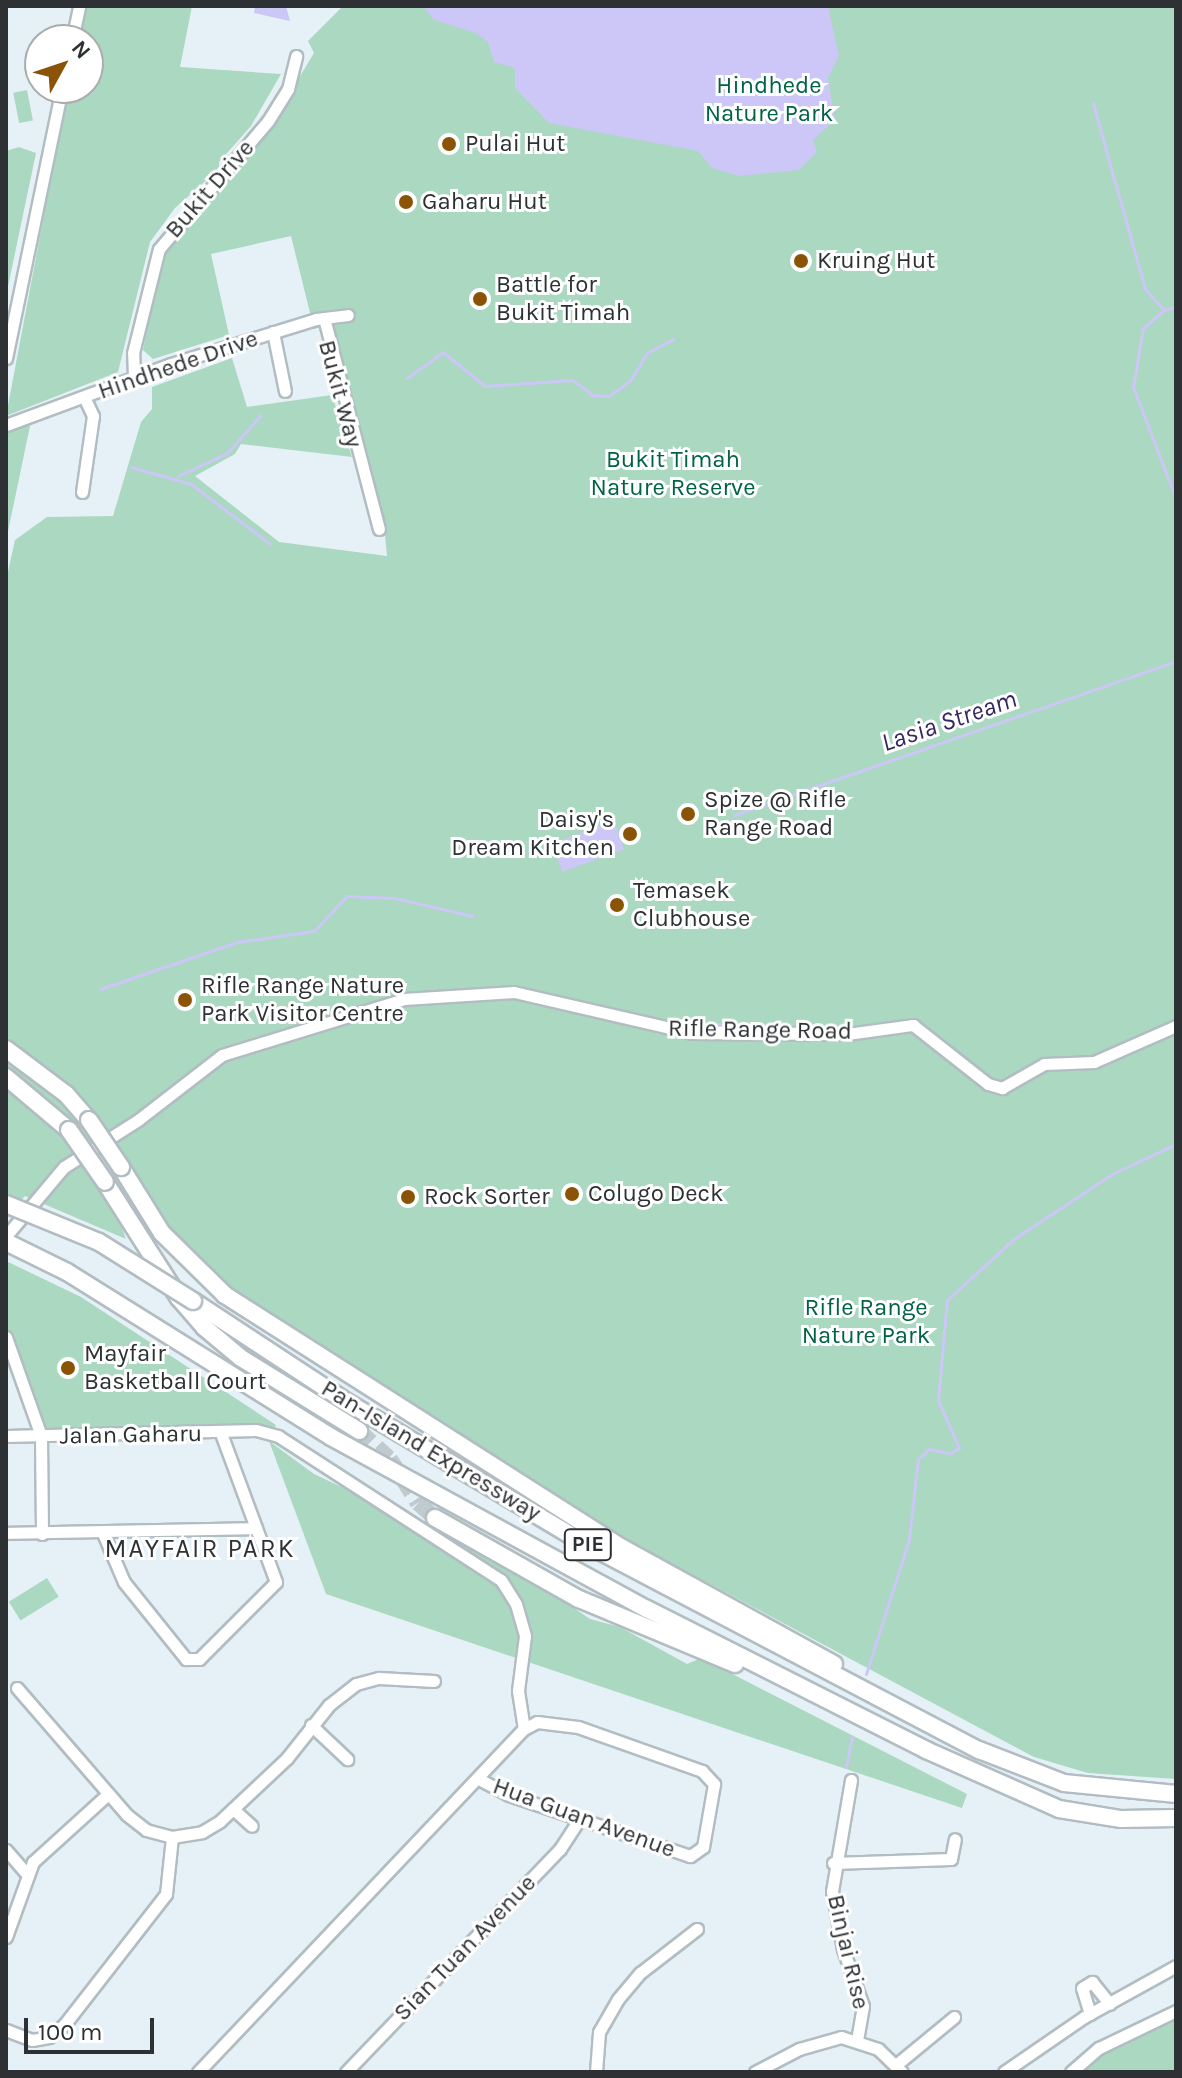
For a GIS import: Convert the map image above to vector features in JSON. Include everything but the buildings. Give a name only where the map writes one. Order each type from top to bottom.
[{"type":"highway","points":[[6,1049],[66,1094],[89,1120],[162,1233],[225,1295],[621,1547],[859,1677],[934,1726]]},
{"type":"highway","points":[[11,1082],[69,1130],[170,1285],[204,1327],[241,1358],[359,1431]]},
{"type":"highway","name":"Pan-Island Expressway","points":[[6,1204],[99,1242],[255,1342],[584,1543],[979,1750],[1064,1783],[1176,1794]]},
{"type":"highway","name":"Pan-Island Expressway","points":[[6,1239],[67,1272],[331,1437],[647,1609],[926,1750],[1059,1809],[1121,1819],[1176,1818]]},
{"type":"highway","points":[[435,1518],[579,1599],[728,1660],[841,1718],[926,1750]]},
{"type":"street","name":"Bukit Drive","points":[[134,377],[133,353],[159,249],[268,121],[288,89],[296,56]]},
{"type":"street","points":[[6,358],[59,104]]},
{"type":"street","name":"Hindhede Drive","points":[[6,425],[134,377],[273,332],[322,318],[348,315]]},
{"type":"street","name":"Bukit Way","points":[[322,318],[379,529]]},
{"type":"street","name":"Hindhede Drive","points":[[273,332],[285,391]]},
{"type":"street","points":[[82,492],[93,416],[84,397]]},
{"type":"street","name":"Rifle Range Road","points":[[6,1239],[64,1167],[138,1120],[222,1055],[404,999],[514,992],[691,1033],[847,1034],[913,1025],[988,1084],[1002,1088],[1044,1064],[1094,1062],[1176,1026]]},
{"type":"street","name":"Jalan Gaharu","points":[[6,1337],[41,1436],[42,1534]]},
{"type":"street","points":[[103,1533],[124,1582],[191,1662],[275,1586],[221,1433],[256,1430],[278,1436],[501,1580],[516,1604],[525,1636],[518,1691],[524,1729]]},
{"type":"street","name":"Jalan Gaharu","points":[[41,1436],[221,1433]]},
{"type":"street","points":[[6,1436],[41,1436]]},
{"type":"street","points":[[6,1533],[256,1528]]},
{"type":"street","points":[[17,1688],[108,1794],[146,1830],[172,1837],[202,1832],[233,1809],[287,1758],[311,1725],[356,1684],[379,1678],[434,1681]]},
{"type":"street","name":"Hua Guan Avenue","points":[[198,2072],[524,1729],[537,1722],[570,1724],[713,1779],[703,1847],[693,1855],[579,1820],[479,1779]]},
{"type":"street","points":[[311,1725],[347,1759]]},
{"type":"street","name":"Binjai Rise","points":[[851,1780],[833,1863],[835,1914],[863,2006],[857,2041]]},
{"type":"street","points":[[6,1937],[26,1873],[108,1794]]},
{"type":"street","points":[[233,1809],[252,1826]]},
{"type":"street","name":"Sian Tuan Avenue","points":[[346,2072],[560,1849],[579,1820]]},
{"type":"street","points":[[6,2030],[32,2040],[49,2037],[64,2025],[166,1894],[172,1837]]},
{"type":"street","name":"Binjai Rise","points":[[833,1863],[951,1859],[955,1839]]},
{"type":"street","points":[[6,1850],[26,1873]]},
{"type":"street","points":[[596,2072],[599,2032],[618,1999],[640,1973],[697,1929]]},
{"type":"street","points":[[1004,2072],[1090,2014],[1176,1966]]},
{"type":"street","points":[[1090,2014],[1082,1988],[1092,1982],[1110,2004]]},
{"type":"street","points":[[1071,2072],[1099,2048],[1176,2011]]},
{"type":"street","points":[[755,2072],[827,2039],[857,2041],[900,2068],[954,2017]]},
{"type":"green space","points":[[85,6],[192,6],[180,67],[281,74],[251,126],[219,162],[219,169],[175,208],[150,242],[118,372],[6,416],[65,104],[104,104],[104,24],[81,24]]},
{"type":"green space","points":[[343,6],[1176,6],[1176,1779],[1088,1773],[1034,1757],[605,1528],[225,1285],[161,1219],[105,1133],[74,1149],[113,1204],[126,1239],[25,1196],[6,1217],[6,581],[15,540],[47,517],[113,516],[141,422],[152,409],[152,387],[232,358],[247,407],[332,395],[352,457],[241,444],[235,454],[195,476],[279,542],[387,556],[384,525],[330,324],[314,329],[291,236],[211,254],[229,335],[153,359],[143,350],[162,257],[175,234],[256,149],[314,53],[308,41]]},
{"type":"green space","points":[[24,91],[24,104],[30,104],[33,120],[19,123],[13,93]]},
{"type":"green space","points":[[19,147],[36,153],[6,296],[6,151]]},
{"type":"green space","points":[[31,421],[6,541],[6,430]]},
{"type":"green space","points":[[6,1261],[81,1297],[276,1425],[273,1430],[42,1431],[6,1333]]},
{"type":"green space","points":[[269,1441],[314,1474],[521,1572],[590,1619],[620,1627],[687,1664],[701,1658],[967,1794],[962,1808],[326,1594]]},
{"type":"green space","points":[[47,1578],[59,1597],[20,1621],[9,1602]]},
{"type":"green space","points":[[1176,2017],[1176,2072],[1076,2072],[1107,2047]]},
{"type":"shaded area","points":[[255,6],[286,6],[290,21],[254,13]]},
{"type":"shaded area","points":[[423,6],[828,6],[839,56],[828,78],[835,120],[813,140],[817,152],[799,170],[739,176],[712,168],[698,151],[549,123],[515,88],[515,68],[494,62],[488,42],[476,33],[434,20]]},
{"type":"shaded area","points":[[614,821],[624,849],[562,872],[552,844]]},
{"type":"waterway","name":"Lasia Stream","points":[[1093,103],[1114,180]]},
{"type":"waterway","name":"Lasia Stream","points":[[1115,182],[1145,289],[1164,310],[1143,328],[1133,387],[1176,499]]},
{"type":"waterway","points":[[1164,310],[1176,307]]},
{"type":"waterway","points":[[407,378],[443,352],[485,386],[573,380],[592,395],[609,396],[630,381],[647,353],[673,339]]},
{"type":"waterway","points":[[178,476],[227,453],[260,416]]},
{"type":"waterway","points":[[131,467],[191,484],[270,544]]},
{"type":"waterway","name":"Lasia Stream","points":[[734,815],[1176,661]]},
{"type":"waterway","name":"Lasia Stream","points":[[100,989],[237,942],[314,931],[347,896],[394,898],[473,916]]},
{"type":"waterway","points":[[673,1023],[767,1026]]},
{"type":"waterway","points":[[866,1674],[909,1539],[918,1459],[929,1449],[950,1453],[959,1448],[938,1400],[947,1300],[1015,1238],[1112,1174],[1176,1144]]},
{"type":"waterway","points":[[846,1767],[852,1737]]},
{"type":"tunnel","points":[[359,1431],[390,1459],[418,1503],[435,1518]]},
{"type":"place","name":"Pulai Hut","points":[[449,144]]},
{"type":"place","name":"Gaharu Hut","points":[[406,202]]},
{"type":"place","name":"Kruing Hut","points":[[801,261]]},
{"type":"place","name":"Battle for Bukit Timah","points":[[480,299]]},
{"type":"place","name":"Spize @ Rifle Range Road","points":[[688,814]]},
{"type":"place","name":"Daisy's Dream Kitchen","points":[[630,834]]},
{"type":"place","name":"Temasek Clubhouse","points":[[617,905]]},
{"type":"place","name":"Rifle Range Nature Park Visitor Centre","points":[[185,1000]]},
{"type":"place","name":"Colugo Deck","points":[[572,1194]]},
{"type":"place","name":"Rock Sorter","points":[[408,1197]]},
{"type":"place","name":"Mayfair Basketball Court","points":[[68,1368]]},
{"type":"district","name":"MAYFAIR PARK","points":[[200,1549]]},
{"type":"park label","name":"Hindhede Nature Park","points":[[769,100]]},
{"type":"park label","name":"Bukit Timah Nature Reserve","points":[[673,474]]},
{"type":"park label","name":"Rifle Range Nature Park","points":[[866,1322]]}]
